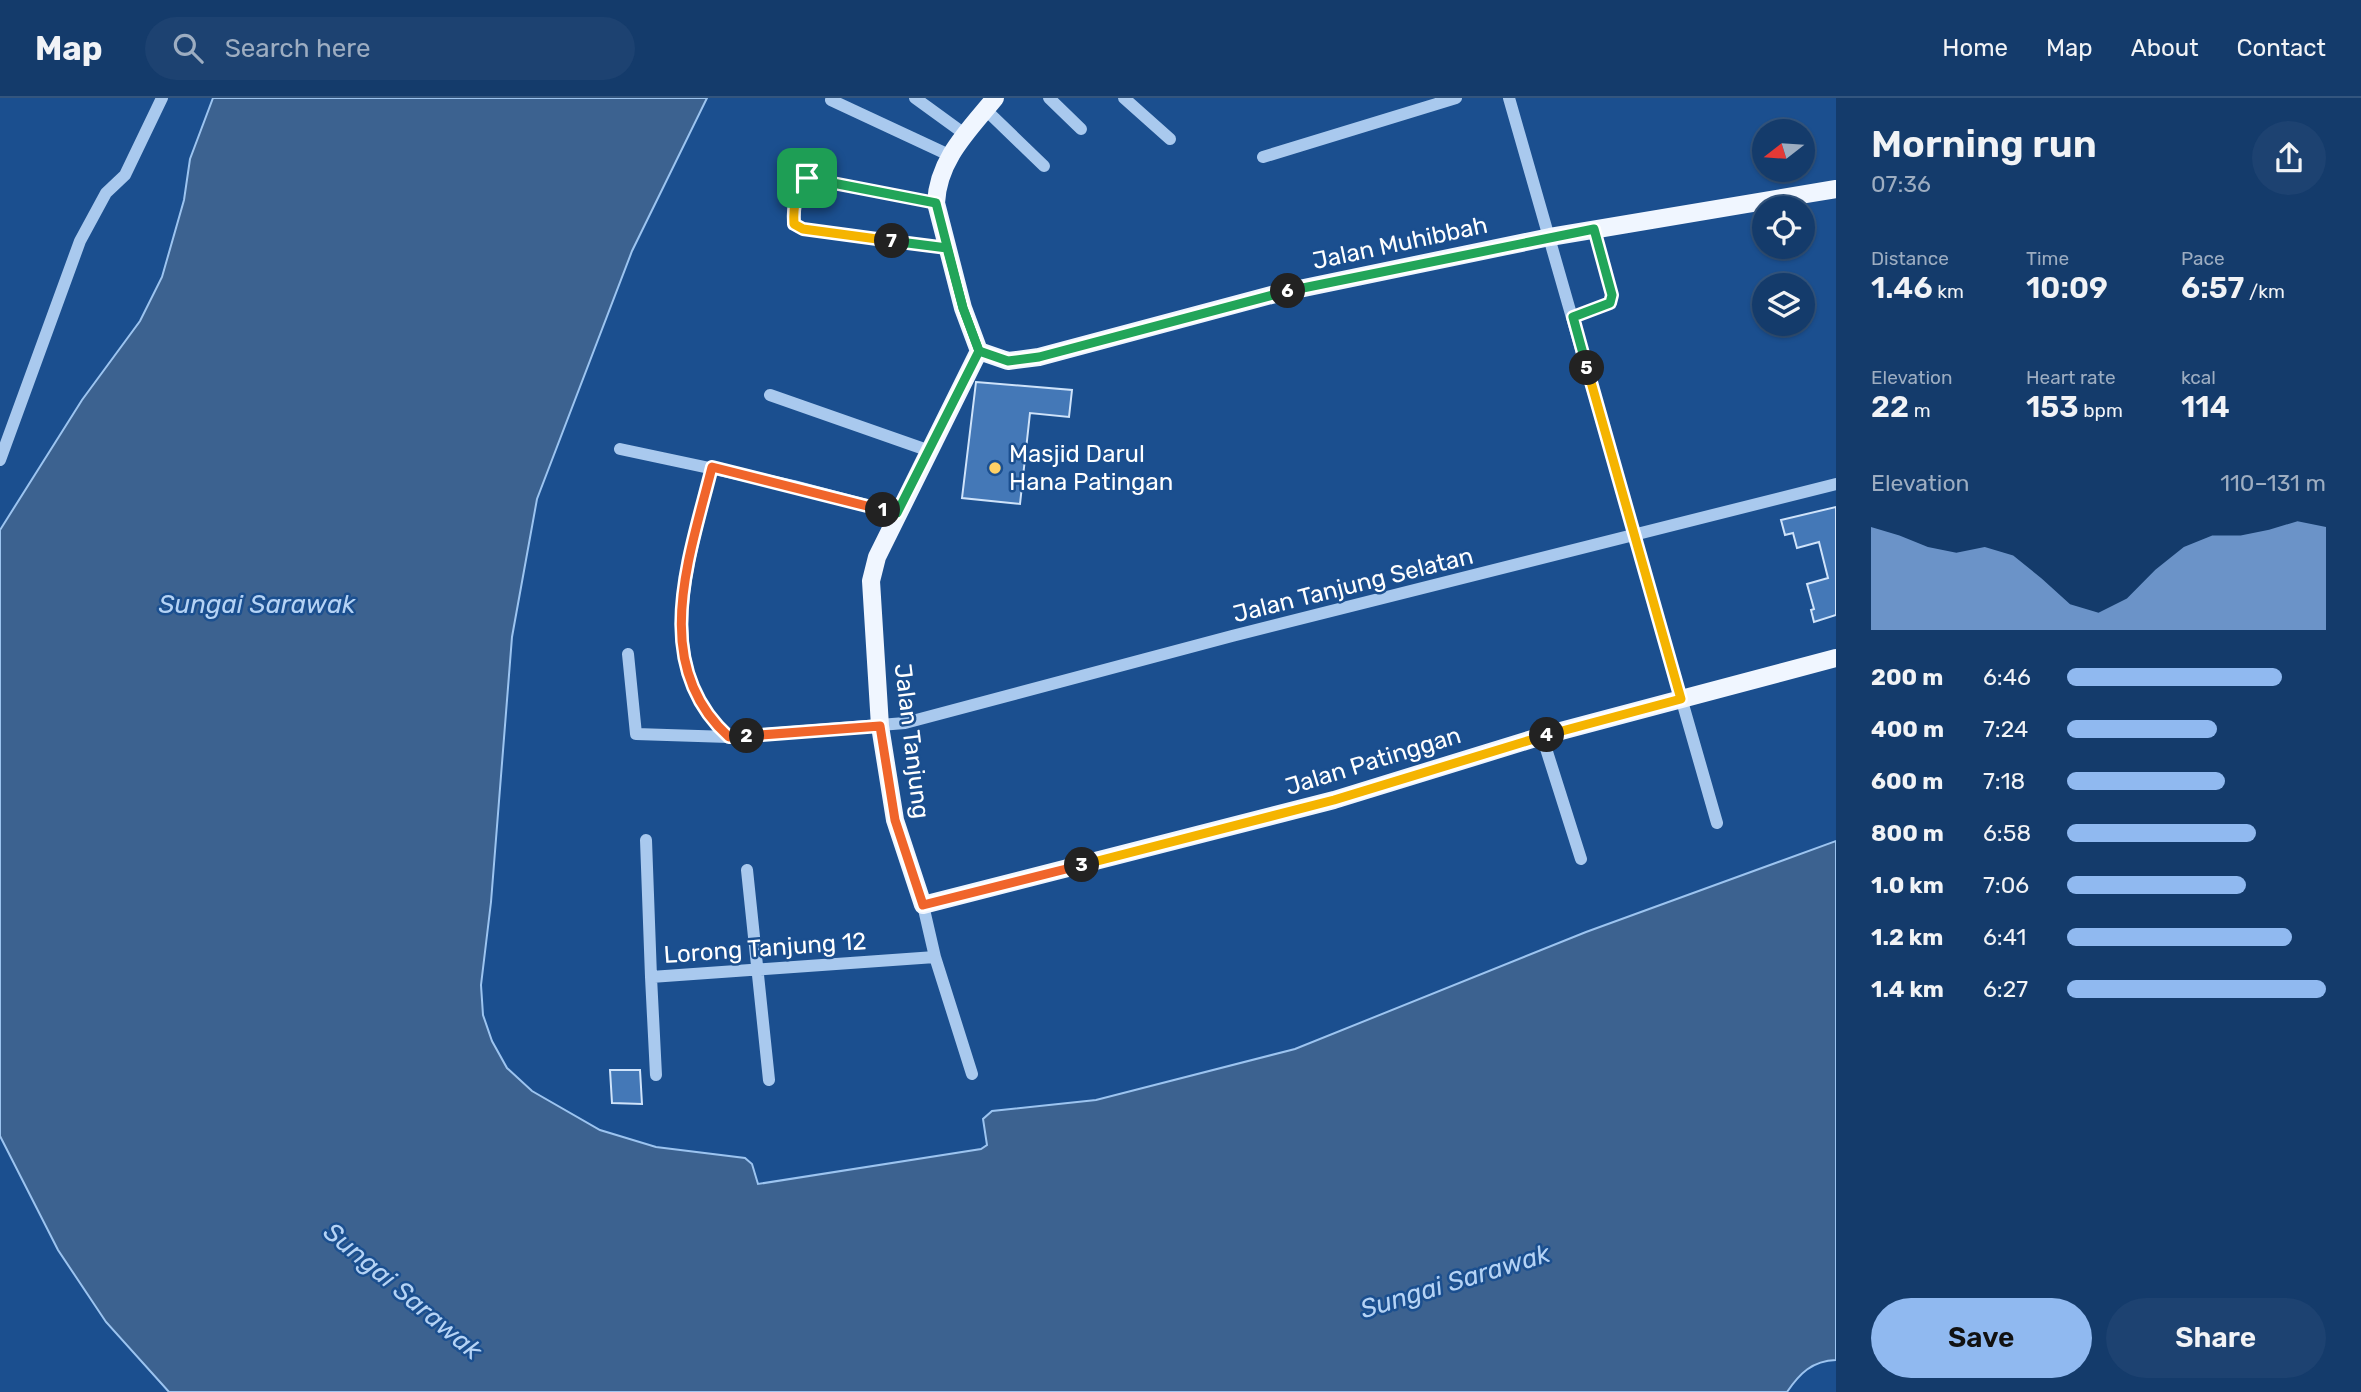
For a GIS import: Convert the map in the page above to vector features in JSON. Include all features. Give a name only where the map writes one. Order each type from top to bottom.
[{"type":"main road","points":[[979,351],[963,308],[936,203],[940,177],[949,155],[991,104]]},
{"type":"main road","name":"Jalan Muhibbah","points":[[979,351],[1008,361],[1039,357],[1262,297],[1550,237],[1836,188]]},
{"type":"main road","name":"Jalan Tanjung","points":[[923,905],[895,820],[880,726],[871,581],[877,557],[897,513],[979,351]]},
{"type":"main road","name":"Jalan Patinggan","points":[[923,905],[1334,800],[1542,736],[1836,658]]},
{"type":"street","points":[[0,460],[80,241],[106,193],[125,175],[162,98]]},
{"type":"street","points":[[915,98],[966,135]]},
{"type":"street","points":[[1049,98],[1081,129]]},
{"type":"street","points":[[1124,98],[1170,139]]},
{"type":"street","points":[[1263,157],[1455,98]]},
{"type":"street","points":[[1509,98],[1717,823]]},
{"type":"street","points":[[831,100],[949,155]]},
{"type":"street","points":[[991,104],[1044,166]]},
{"type":"street","points":[[936,203],[807,178],[801,185],[793,212],[794,224],[803,229],[947,248]]},
{"type":"street","points":[[1573,317],[1610,303],[1612,295],[1594,229]]},
{"type":"street","points":[[770,395],[927,450]]},
{"type":"street","points":[[620,449],[712,467],[897,513]]},
{"type":"street","points":[[712,467],[681,596],[683,643],[694,690],[712,721],[729,737]]},
{"type":"street","name":"Jalan Tanjung Selatan","points":[[628,654],[636,734],[729,737],[905,723],[1836,484]]},
{"type":"street","points":[[1542,736],[1581,859]]},
{"type":"street","name":"Lorong Tanjung 12","points":[[646,840],[651,977],[935,957]]},
{"type":"street","points":[[747,870],[769,1080]]},
{"type":"street","points":[[923,905],[935,957],[972,1074]]},
{"type":"street","points":[[651,977],[656,1075]]},
{"type":"water","name":"Sungai Sarawak","points":[[213,98],[707,98],[632,251],[537,499],[512,637],[491,902],[481,985],[483,1015],[492,1041],[507,1068],[532,1091],[600,1130],[656,1147],[745,1158],[752,1164],[758,1184],[981,1149],[987,1145],[983,1119],[992,1111],[1096,1100],[1295,1049],[1586,932],[1836,841],[1836,1360],[1807,1369],[1787,1392],[169,1392],[106,1322],[58,1250],[0,1136],[0,530],[82,400],[140,321],[162,277],[184,200],[190,159]]},
{"type":"building","points":[[976,382],[1072,390],[1069,417],[1030,413],[1020,504],[962,498]]},
{"type":"building","points":[[1836,507],[1836,615],[1814,622],[1811,610],[1814,609],[1807,584],[1828,578],[1819,542],[1797,548],[1793,533],[1785,535],[1781,520]]},
{"type":"building","points":[[610,1070],[640,1070],[642,1104],[612,1103]]},
{"type":"place","name":"Masjid Darul Hana Patingan","points":[[995,468]]},
{"type":"route","points":[[807,178],[801,185],[793,212],[794,224],[803,229],[947,248],[963,308],[979,351],[1008,361],[1039,357],[1275,294],[1594,229],[1612,295],[1610,303],[1602,308],[1573,317],[1681,699],[1486,752],[1334,800],[923,905],[895,820],[880,726],[729,737],[703,708],[690,681],[683,643],[681,596],[712,467],[897,513],[979,351],[963,308],[936,203],[807,178]]}]
